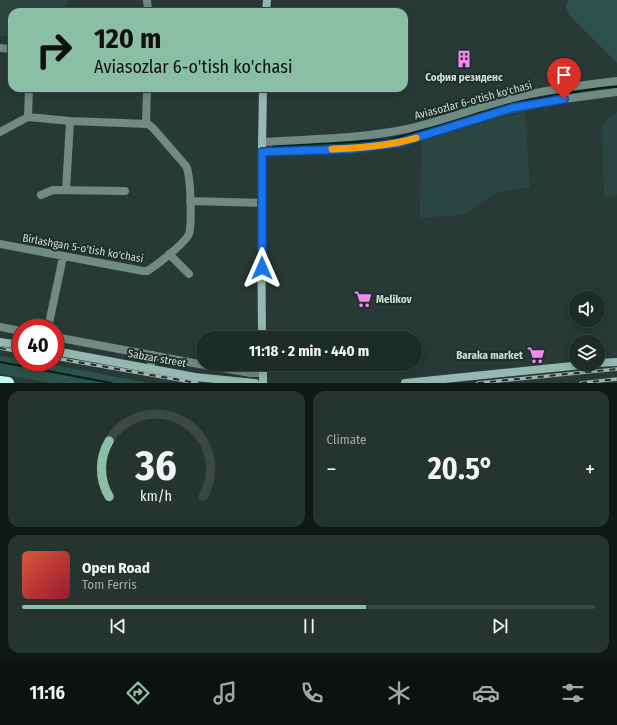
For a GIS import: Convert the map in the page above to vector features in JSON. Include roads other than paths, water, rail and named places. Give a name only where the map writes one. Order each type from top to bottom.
[{"type":"highway","points":[[0,382],[8,383]]},
{"type":"street","name":"Aviasozlar 6-o'tish ko'chasi","points":[[262,142],[383,140],[399,143],[512,108],[592,89],[617,81]]},
{"type":"street","name":"Aviasozlar 6-o'tish ko'chasi","points":[[262,152],[351,149],[383,140],[408,128],[510,99],[592,89],[617,92]]},
{"type":"street","points":[[28,116],[29,92]]},
{"type":"street","points":[[0,132],[28,116],[70,121],[146,123],[147,92]]},
{"type":"street","points":[[262,331],[261,203],[263,92]]},
{"type":"street","points":[[66,190],[70,121]]},
{"type":"street","name":"Birlashgan 5-o'tish ko'chasi","points":[[0,244],[143,271],[152,268],[169,254],[188,235],[190,201],[189,173],[186,166],[153,128],[146,123]]},
{"type":"street","points":[[40,195],[53,190],[125,191]]},
{"type":"street","points":[[190,201],[261,203]]},
{"type":"street","points":[[169,254],[189,274]]},
{"type":"street","points":[[50,319],[63,257]]},
{"type":"street","points":[[0,327],[12,329]]},
{"type":"street","points":[[64,339],[250,373],[263,373],[264,383]]},
{"type":"street","points":[[0,342],[12,344]]},
{"type":"street","name":"Sabzar street","points":[[64,353],[195,377],[255,383]]},
{"type":"street","points":[[150,368],[153,355]]},
{"type":"street","points":[[605,363],[617,362]]},
{"type":"street","points":[[405,383],[569,366]]},
{"type":"waterway","points":[[273,146],[388,140],[521,101],[598,88],[617,87]]},
{"type":"waterway","points":[[0,362],[111,383]]},
{"type":"railway","points":[[0,348],[12,350]]},
{"type":"railway","points":[[64,360],[197,383]]},
{"type":"railway","points":[[478,383],[617,369]]},
{"type":"railway","points":[[581,383],[617,379]]},
{"type":"place","name":"София резиденс","points":[[464,59]]},
{"type":"place","name":"Melikov","points":[[363,299]]},
{"type":"place","name":"Baraka market","points":[[536,355]]}]
